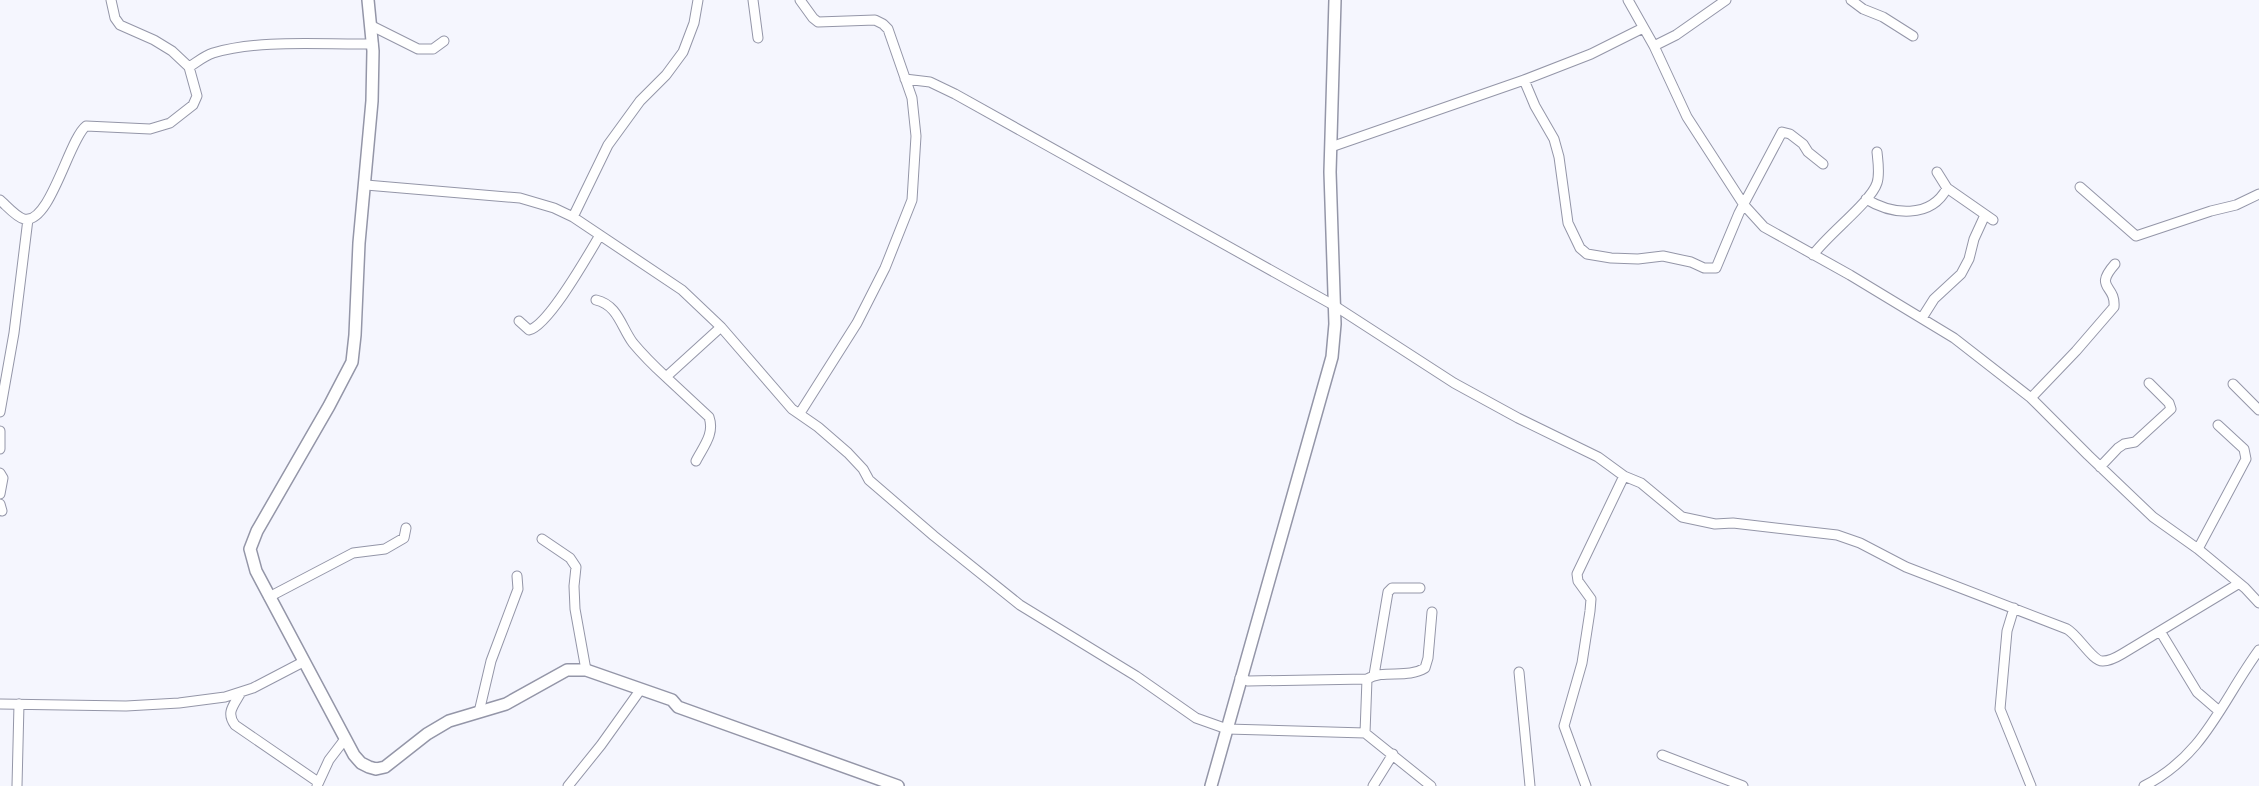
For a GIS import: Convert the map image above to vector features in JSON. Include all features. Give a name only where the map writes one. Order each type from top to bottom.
[{"type":"street","points":[[0,200],[21,218],[28,219],[45,205],[61,175],[78,134],[86,126],[150,129],[170,123],[193,106],[197,96],[189,67],[172,51],[154,40],[120,25],[115,18],[111,0]]},
{"type":"street","points":[[368,0],[372,26],[372,101],[366,185],[360,229],[352,362],[329,406],[257,531],[250,549],[256,571],[269,597],[345,739],[361,763],[376,769],[385,766],[427,734],[448,721],[506,704],[567,670],[586,670],[672,700],[678,707],[898,786]]},
{"type":"street","points":[[573,217],[608,145],[640,101],[666,75],[683,52],[694,23],[698,0]]},
{"type":"street","points":[[753,0],[758,38]]},
{"type":"street","points":[[800,0],[818,22],[875,20],[888,29],[912,98],[916,136],[912,200],[886,268],[861,315],[800,414]]},
{"type":"street","points":[[1211,786],[1332,357],[1336,324],[1331,147],[1335,0]]},
{"type":"street","points":[[1628,0],[1654,46],[1684,111],[1744,205],[1764,227],[1954,338],[2031,398],[2153,517],[2198,548],[2259,603]]},
{"type":"street","points":[[1654,46],[1676,35],[1726,0]]},
{"type":"street","points":[[1851,0],[1863,9],[1883,17],[1913,36]]},
{"type":"street","points":[[372,26],[418,49],[433,49],[444,41]]},
{"type":"street","points":[[1331,147],[1524,80],[1591,54],[1643,28]]},
{"type":"street","points":[[189,67],[212,54],[238,48],[372,44]]},
{"type":"street","points":[[905,79],[930,82],[955,94],[1335,306],[1454,383],[1518,418],[1598,457],[1624,476],[1641,483],[1687,519],[1715,524],[1733,523],[1837,535],[1860,543],[1906,567],[2073,632],[2097,660],[2104,662],[2122,654],[2238,584]]},
{"type":"street","points":[[1524,80],[1535,106],[1554,139],[1559,157],[1568,224],[1580,248],[1587,254],[1626,260],[1670,256],[1704,268],[1716,268],[1744,205],[1782,132],[1790,134],[1803,144],[1808,152],[1823,164]]},
{"type":"street","points":[[1812,255],[1823,240],[1866,199],[1878,180],[1877,152]]},
{"type":"street","points":[[1922,318],[1934,299],[1961,274],[1969,259],[1974,239],[1989,218],[1947,188],[1936,172]]},
{"type":"street","points":[[366,185],[520,198],[554,208],[573,217],[682,290],[721,327],[792,409],[848,453],[863,469],[869,480],[934,536],[1020,605],[1136,676],[1196,718],[1226,729],[1366,734],[1431,786]]},
{"type":"street","points":[[2080,187],[2136,236],[2211,211],[2236,205],[2259,194]]},
{"type":"street","points":[[1866,199],[1886,209],[1917,211],[1941,199],[1947,188]]},
{"type":"street","points":[[0,412],[14,333],[28,219]]},
{"type":"street","points":[[520,321],[530,330],[536,328],[541,323],[558,302],[600,235]]},
{"type":"street","points":[[2031,398],[2076,351],[2114,307],[2115,300],[2105,282],[2105,275],[2115,264]]},
{"type":"street","points":[[596,300],[606,303],[615,311],[631,341],[709,417],[712,428],[696,461]]},
{"type":"street","points":[[666,377],[721,327]]},
{"type":"street","points":[[2100,467],[2118,448],[2124,444],[2135,442],[2171,409],[2168,402],[2149,383]]},
{"type":"street","points":[[2233,384],[2259,410]]},
{"type":"street","points":[[2198,548],[2246,459],[2244,450],[2218,425]]},
{"type":"street","points":[[0,431],[0,449]]},
{"type":"street","points":[[0,473],[3,478],[0,494]]},
{"type":"street","points":[[1586,786],[1564,726],[1582,663],[1590,611],[1591,599],[1578,581],[1577,574],[1624,476]]},
{"type":"street","points":[[269,597],[353,553],[392,546],[404,538],[406,528]]},
{"type":"street","points":[[542,540],[570,558],[576,567],[574,586],[575,609],[586,670]]},
{"type":"street","points":[[479,712],[491,661],[518,589],[517,576]]},
{"type":"street","points":[[1366,734],[1370,677],[1388,592],[1392,588],[1420,588]]},
{"type":"street","points":[[2014,608],[2008,630],[2000,710],[2031,786]]},
{"type":"street","points":[[1240,678],[1248,680],[1296,681],[1418,672],[1425,668],[1428,658],[1432,612]]},
{"type":"street","points":[[2160,631],[2197,692],[2219,711]]},
{"type":"street","points":[[2144,786],[2184,759],[2212,725],[2219,711],[2232,694],[2259,650]]},
{"type":"street","points":[[0,704],[126,706],[179,703],[240,694],[303,662]]},
{"type":"street","points":[[1519,672],[1530,786]]},
{"type":"street","points":[[568,786],[601,745],[641,689]]},
{"type":"street","points":[[240,694],[229,712],[230,718],[235,725],[318,784],[328,760],[345,739]]},
{"type":"street","points":[[17,786],[19,704]]},
{"type":"street","points":[[1373,786],[1393,754]]},
{"type":"street","points":[[1662,755],[1744,786]]}]
